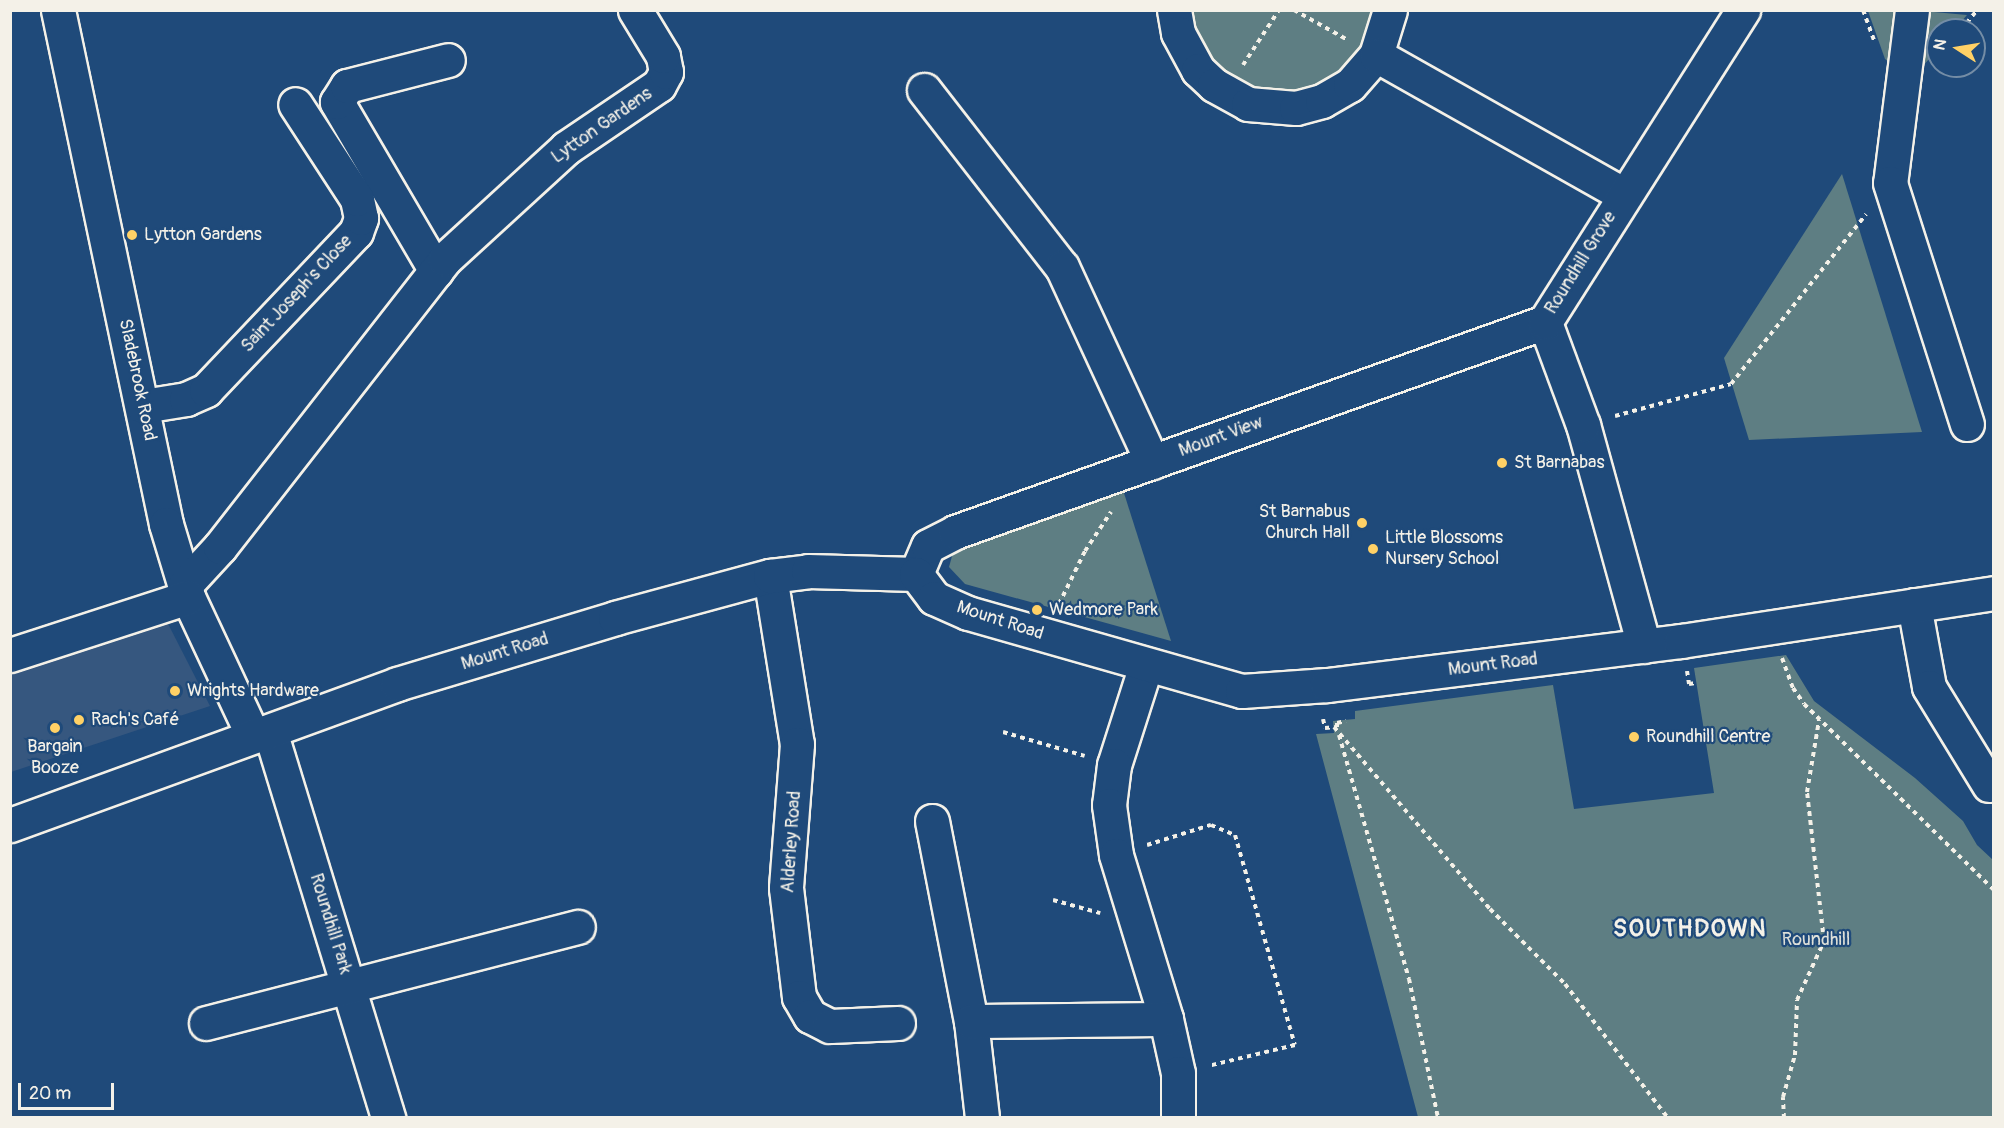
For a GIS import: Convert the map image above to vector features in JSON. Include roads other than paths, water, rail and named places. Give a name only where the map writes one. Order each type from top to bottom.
[{"type":"street","name":"Sladebrook Road","points":[[58,10],[166,524],[187,591],[262,734]]},
{"type":"street","name":"Lytton Gardens","points":[[187,591],[436,271],[515,191],[566,148],[659,85],[666,72],[663,56],[635,10]]},
{"type":"street","points":[[1174,10],[1178,33],[1198,70],[1214,85],[1248,104],[1296,108],[1322,102],[1350,85],[1376,55],[1390,10]]},
{"type":"street","name":"Roundhill Grove","points":[[1644,646],[1582,425],[1545,321],[1623,194],[1743,10]]},
{"type":"street","points":[[1912,10],[1890,183],[1967,424]]},
{"type":"street","points":[[1376,55],[1623,194]]},
{"type":"street","points":[[436,271],[337,102],[347,86],[448,60]]},
{"type":"street","points":[[924,90],[1062,267],[1144,464]]},
{"type":"street","name":"Saint Joseph's Close","points":[[143,406],[186,399],[206,390],[356,232],[361,218],[357,200],[295,104]]},
{"type":"street","name":"Mount View","points":[[915,574],[928,546],[955,532],[1545,321]]},
{"type":"street","name":"Mount Road","points":[[10,825],[397,684],[770,576],[843,569],[915,574],[934,598],[968,613],[1146,666],[1242,691],[1270,691],[1644,646],[1994,593]]},
{"type":"street","name":"Alderley Road","points":[[770,576],[797,744],[786,888],[799,997],[810,1016],[830,1026],[898,1023]]},
{"type":"street","points":[[10,655],[187,591]]},
{"type":"street","points":[[1914,605],[1929,687],[1989,786]]},
{"type":"street","points":[[1146,666],[1114,765],[1109,805],[1116,855],[1166,1019],[1178,1073],[1178,1118]]},
{"type":"street","name":"Roundhill Park","points":[[262,734],[350,987],[388,1118]]},
{"type":"street","points":[[932,821],[971,1021],[982,1118]]},
{"type":"street","points":[[206,1023],[578,927]]},
{"type":"street","points":[[971,1021],[1166,1019]]},
{"type":"place","name":"Lytton Gardens","points":[[132,235]]},
{"type":"place","name":"St Barnabas","points":[[1502,463]]},
{"type":"place","name":"St Barnabus Church Hall","points":[[1362,523]]},
{"type":"place","name":"Little Blossoms Nursery School","points":[[1373,549]]},
{"type":"place","name":"Wedmore Park","points":[[1037,610]]},
{"type":"place","name":"Wrights Hardware","points":[[175,691]]},
{"type":"place","name":"Rach's Café","points":[[79,720]]},
{"type":"place","name":"Bargain Booze","points":[[55,728]]},
{"type":"place","name":"Roundhill Centre","points":[[1634,737]]},
{"type":"district","name":"SOUTHDOWN","points":[[1690,929]]},
{"type":"park label","name":"Roundhill","points":[[1816,940]]}]
